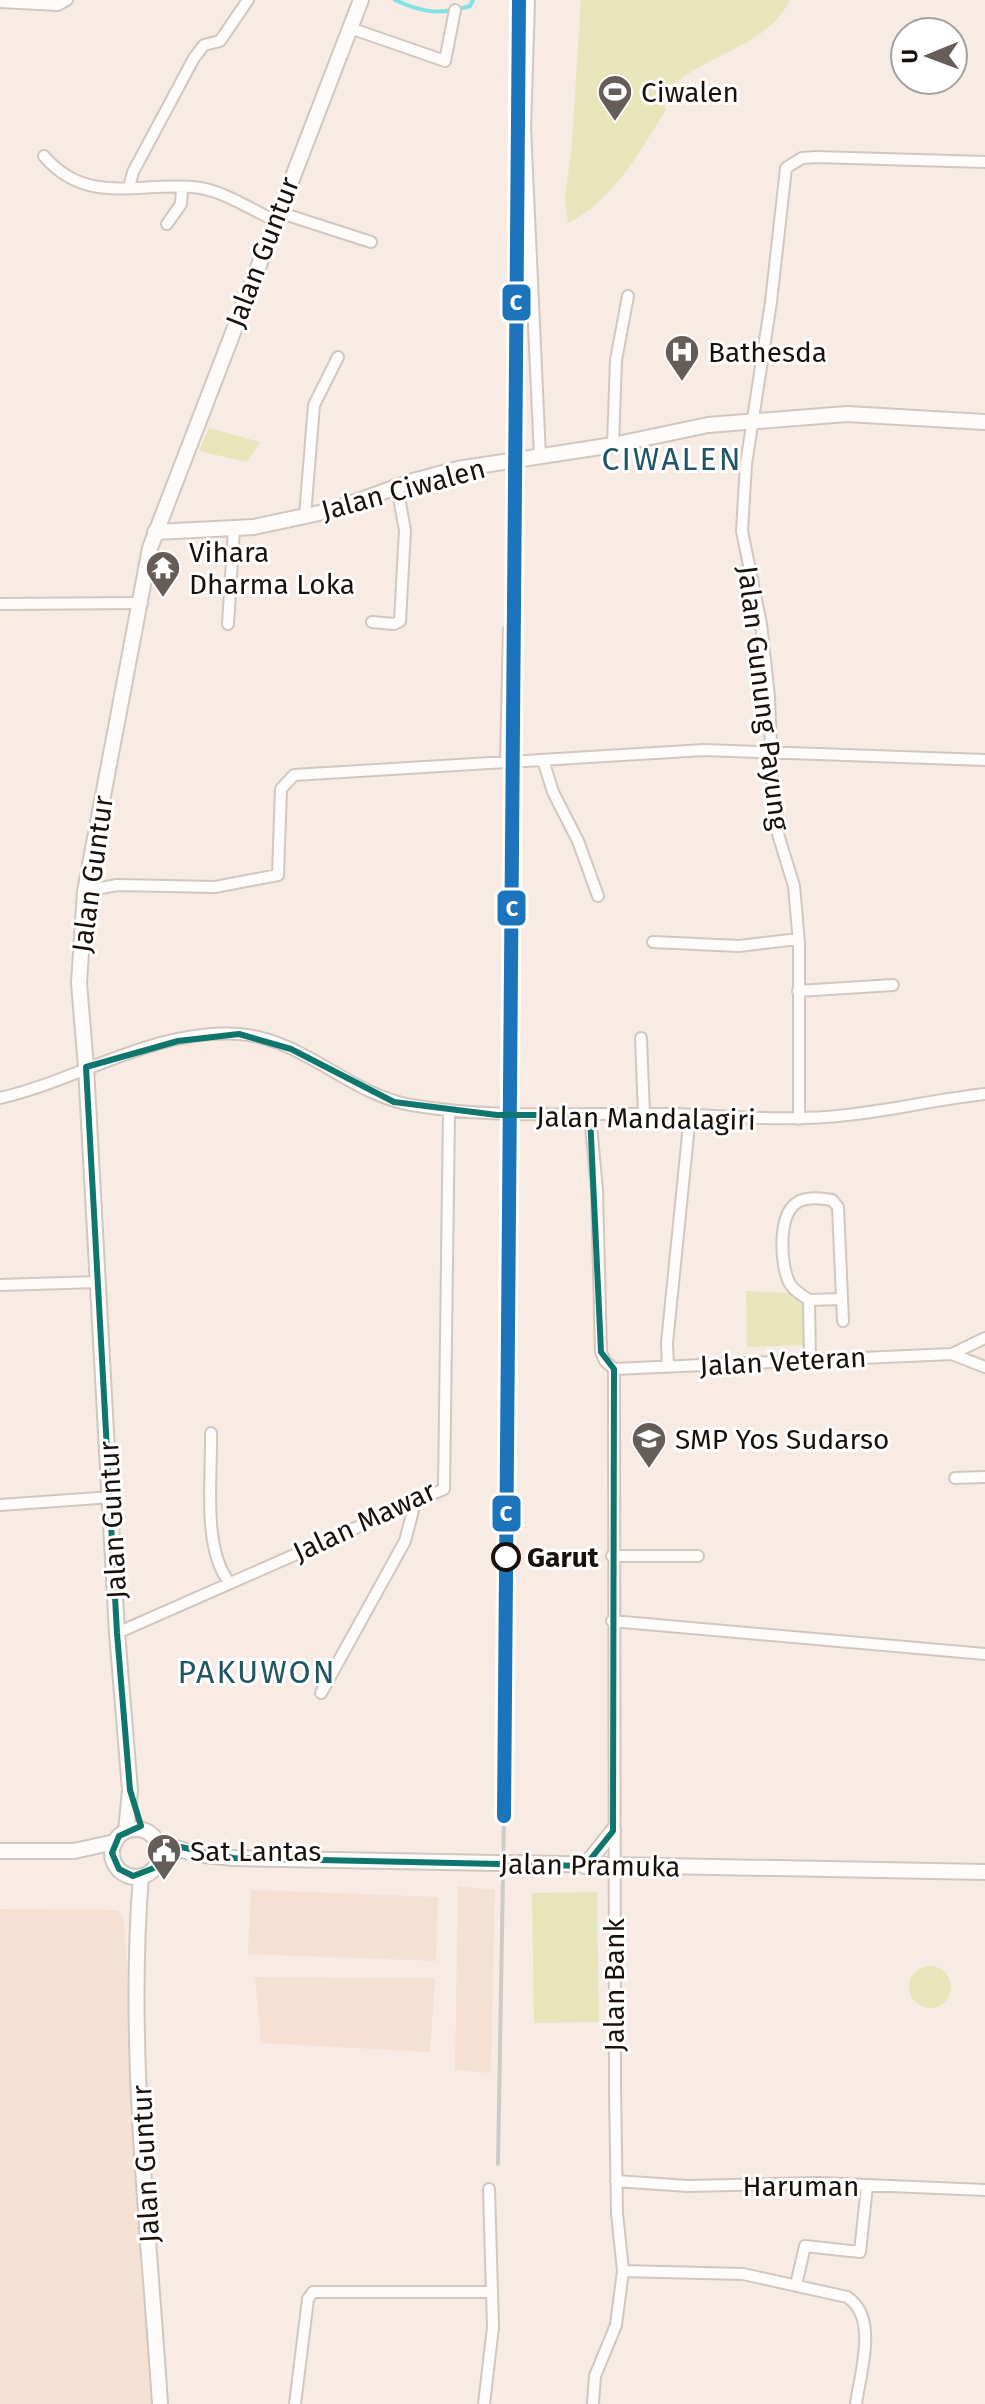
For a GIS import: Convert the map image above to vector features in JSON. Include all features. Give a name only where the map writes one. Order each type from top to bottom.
[{"type":"street","points":[[0,2],[58,5],[67,0]]},
{"type":"street","points":[[129,187],[133,172],[194,58],[204,45],[220,41],[248,0]]},
{"type":"street","name":"Jalan Guntur","points":[[141,1829],[130,1790],[117,1633],[112,1497],[79,983],[85,891],[155,532],[361,0]]},
{"type":"street","points":[[529,0],[525,128],[540,456]]},
{"type":"street","points":[[350,28],[445,61],[455,10]]},
{"type":"street","points":[[44,156],[58,174],[75,183],[208,190],[276,216],[371,242]]},
{"type":"street","name":"Jalan Gunung Payung","points":[[799,1119],[798,939],[794,886],[774,821],[761,624],[742,531],[743,491],[771,302],[786,168],[802,158],[816,157],[985,162]]},
{"type":"street","points":[[167,224],[181,204],[182,188]]},
{"type":"street","points":[[613,445],[616,360],[628,296]]},
{"type":"street","points":[[305,516],[314,405],[338,357]]},
{"type":"street","name":"Jalan Ciwalen","points":[[155,532],[234,529],[305,516],[333,510],[458,469],[613,445],[708,425],[847,414],[985,422]]},
{"type":"street","points":[[372,622],[394,624],[400,621],[405,530],[397,487]]},
{"type":"street","points":[[228,624],[234,529]]},
{"type":"street","points":[[0,604],[142,603]]},
{"type":"street","points":[[506,761],[509,630]]},
{"type":"street","points":[[85,891],[117,885],[215,887],[278,875],[281,869],[281,789],[294,775],[677,751],[771,751],[985,760]]},
{"type":"street","points":[[543,760],[553,792],[578,841],[598,896]]},
{"type":"street","points":[[653,942],[739,946],[798,939]]},
{"type":"street","points":[[798,991],[893,985]]},
{"type":"street","name":"Jalan Mandalagiri","points":[[0,1098],[43,1086],[86,1067],[178,1041],[239,1034],[291,1049],[378,1097],[449,1111],[799,1119],[985,1094]]},
{"type":"street","points":[[641,1038],[644,1115]]},
{"type":"street","name":"Jalan Mawar","points":[[117,1633],[444,1489],[449,1111]]},
{"type":"street","points":[[590,1115],[597,1190],[601,1352],[614,1369]]},
{"type":"street","points":[[668,1367],[667,1343],[690,1115]]},
{"type":"street","points":[[842,1299],[809,1300],[791,1286],[786,1273],[784,1230],[785,1219],[794,1204],[820,1198],[835,1202],[841,1220],[843,1321]]},
{"type":"street","points":[[0,1285],[98,1282]]},
{"type":"street","points":[[809,1300],[810,1362]]},
{"type":"street","name":"Jalan Veteran","points":[[614,1369],[952,1354],[985,1338]]},
{"type":"street","name":"Jalan Veteran","points":[[952,1354],[985,1367]]},
{"type":"street","name":"Jalan Bank","points":[[593,2404],[595,2376],[616,2325],[623,2271],[616,2181],[613,1887],[614,1369]]},
{"type":"street","points":[[211,1433],[213,1510],[209,1525],[217,1565],[229,1582]]},
{"type":"street","points":[[955,1478],[985,1477]]},
{"type":"street","points":[[0,1505],[112,1497]]},
{"type":"street","points":[[321,1693],[405,1541],[415,1503]]},
{"type":"street","points":[[612,1556],[698,1556]]},
{"type":"street","points":[[612,1621],[662,1622],[873,1646],[985,1654]]},
{"type":"street","name":"Jalan Guntur","points":[[120,1836],[130,1790]]},
{"type":"street","points":[[0,1851],[74,1851],[115,1863],[125,1874],[141,1876],[158,1862],[158,1842],[141,1829],[74,1851]]},
{"type":"street","points":[[585,1866],[613,1831]]},
{"type":"street","points":[[115,1863],[120,1836]]},
{"type":"street","name":"Jalan Pramuka","points":[[158,1842],[195,1854]]},
{"type":"street","name":"Jalan Pramuka","points":[[158,1862],[195,1854],[613,1867],[985,1872]]},
{"type":"street","name":"Jalan Guntur","points":[[141,1876],[137,1942],[139,2073],[160,2404]]},
{"type":"street","name":"Haruman","points":[[616,2181],[688,2186],[819,2183],[985,2190]]},
{"type":"street","points":[[796,2285],[805,2246],[860,2252],[867,2186]]},
{"type":"street","points":[[484,2404],[493,2327],[489,2189]]},
{"type":"street","points":[[623,2271],[743,2274],[847,2297],[858,2307],[865,2333],[856,2404]]},
{"type":"street","points":[[295,2404],[308,2299],[313,2292],[492,2292]]},
{"type":"highlighted area","points":[[239,1034],[291,1049],[394,1102],[497,1115],[590,1115],[601,1352],[614,1369],[613,1831],[585,1866],[233,1858],[162,1843],[154,1868],[133,1876],[119,1869],[112,1853],[119,1836],[141,1826],[130,1790],[117,1633],[86,1067],[178,1041]]},
{"type":"shaded area","name":"Ciwalen","points":[[581,0],[790,0],[779,17],[764,31],[692,71],[675,84],[661,99],[666,110],[624,174],[599,202],[568,223],[565,200]]},
{"type":"shaded area","points":[[209,428],[260,442],[247,462],[199,451]]},
{"type":"shaded area","points":[[746,1291],[793,1293],[803,1306],[805,1345],[747,1347]]},
{"type":"shaded area","points":[[458,1886],[495,1890],[491,2073],[455,2070]]},
{"type":"shaded area","points":[[251,1890],[438,1897],[436,1961],[248,1954]]},
{"type":"shaded area","points":[[597,1892],[599,2022],[534,2023],[532,1893]]},
{"type":"shaded area","points":[[0,1909],[118,1910],[124,1920],[154,2404],[0,2404]]},
{"type":"shaded area","points":[[930,1966],[945,1972],[951,1987],[945,2002],[930,2008],[915,2002],[909,1987],[915,1972]]},
{"type":"shaded area","points":[[255,1977],[435,1978],[430,2052],[261,2043]]},
{"type":"waterway","points":[[395,0],[414,8],[441,11],[470,6],[473,0]]},
{"type":"railway","points":[[498,2164],[504,1816]]},
{"type":"transit line","name":"C","points":[[504,1816],[519,0]]},
{"type":"place","name":"Ciwalen","points":[[615,123]]},
{"type":"place","name":"Bathesda","points":[[682,383]]},
{"type":"place","name":"Vihara Dharma Loka","points":[[163,599]]},
{"type":"place","name":"SMP Yos Sudarso","points":[[649,1470]]},
{"type":"place","name":"Garut","points":[[506,1557]]},
{"type":"place","name":"Sat Lantas","points":[[164,1882]]},
{"type":"district","name":"CIWALEN","points":[[672,459]]},
{"type":"district","name":"PAKUWON","points":[[257,1672]]}]
